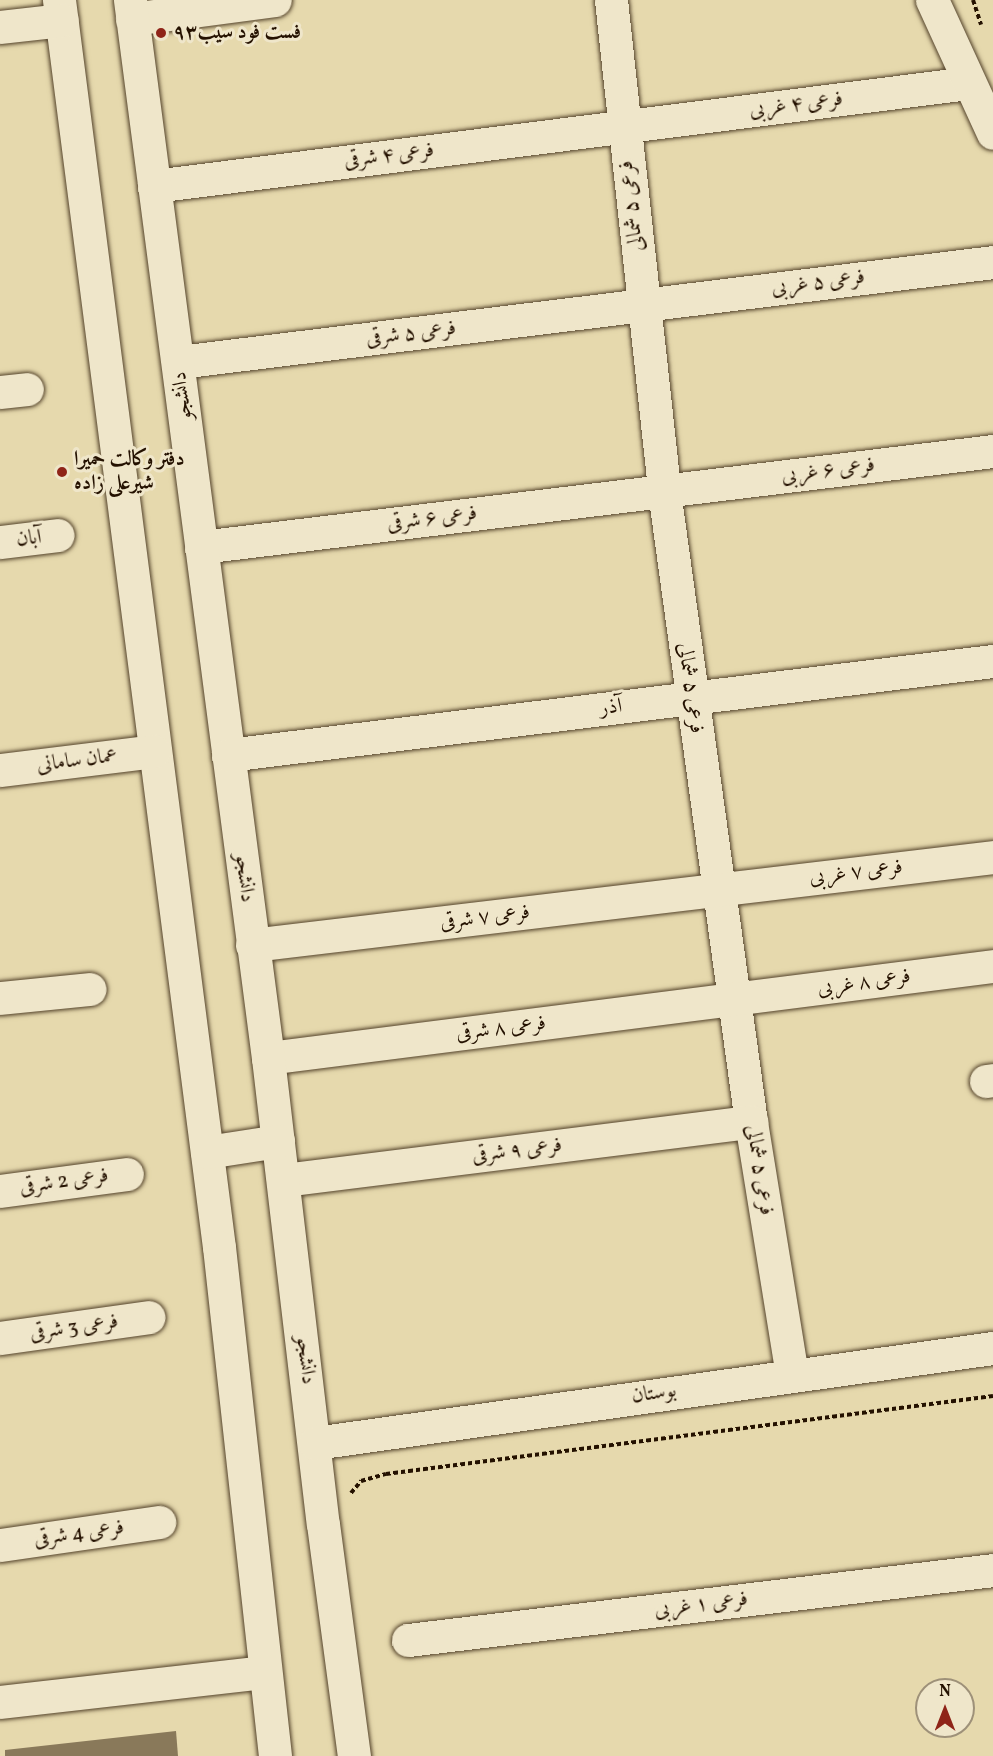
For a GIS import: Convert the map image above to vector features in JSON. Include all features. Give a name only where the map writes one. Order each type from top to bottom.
[{"type":"street","points":[[131,9],[275,0]]},
{"type":"street","name":"فرعی ۵ شمالی","points":[[611,0],[664,491],[691,698],[751,1122],[792,1374]]},
{"type":"street","points":[[932,0],[968,83],[993,133]]},
{"type":"street","name":"دانشجو","points":[[131,9],[268,1058],[354,1756]]},
{"type":"street","points":[[0,27],[61,10],[207,1152],[275,1756]]},
{"type":"street","name":"فرعی ۴ غربی","points":[[623,127],[968,83]]},
{"type":"street","name":"فرعی ۴ شرقی","points":[[154,186],[623,127]]},
{"type":"street","name":"فرعی ۵ غربی","points":[[644,305],[993,262]]},
{"type":"street","name":"فرعی ۵ شرقی","points":[[178,362],[644,305]]},
{"type":"street","name":"فرعی ۶ غربی","points":[[664,491],[993,451]]},
{"type":"street","name":"فرعی ۶ شرقی","points":[[201,547],[664,491]]},
{"type":"street","name":"آبان","points":[[0,542],[58,535]]},
{"type":"street","name":"آذر","points":[[228,755],[993,661]]},
{"type":"street","name":"عمان سامانی","points":[[0,770],[154,751]]},
{"type":"street","name":"فرعی ۷ غربی","points":[[718,890],[993,856]]},
{"type":"street","name":"فرعی ۷ شرقی","points":[[252,945],[718,890]]},
{"type":"street","name":"فرعی ۸ غربی","points":[[734,1001],[993,966]]},
{"type":"street","points":[[0,999],[90,989]]},
{"type":"street","name":"فرعی ۸ شرقی","points":[[268,1058],[734,1001]]},
{"type":"street","name":"فرعی ۹ شرقی","points":[[283,1180],[751,1122]]},
{"type":"street","points":[[207,1152],[278,1141]]},
{"type":"street","name":"فرعی 2 شرقی","points":[[0,1191],[127,1174]]},
{"type":"street","name":"فرعی 3 شرقی","points":[[0,1338],[149,1317]]},
{"type":"street","name":"بوستان","points":[[315,1443],[792,1374],[993,1348]]},
{"type":"street","name":"فرعی 4 شرقی","points":[[0,1545],[159,1522]]},
{"type":"street","name":"فرعی ۱ غربی","points":[[408,1640],[993,1570]]},
{"type":"street","points":[[0,1702],[264,1672]]},
{"type":"path","points":[[343,1502],[361,1481],[386,1474],[993,1396]]},
{"type":"building","points":[[176,1731],[178,1756],[5,1756],[5,1750]]},
{"type":"place","name":"فست فود سیب۹۳","points":[[161,33]]},
{"type":"place","name":"دفتر وکالت حمیرا شیرعلی زاده","points":[[62,472]]}]
